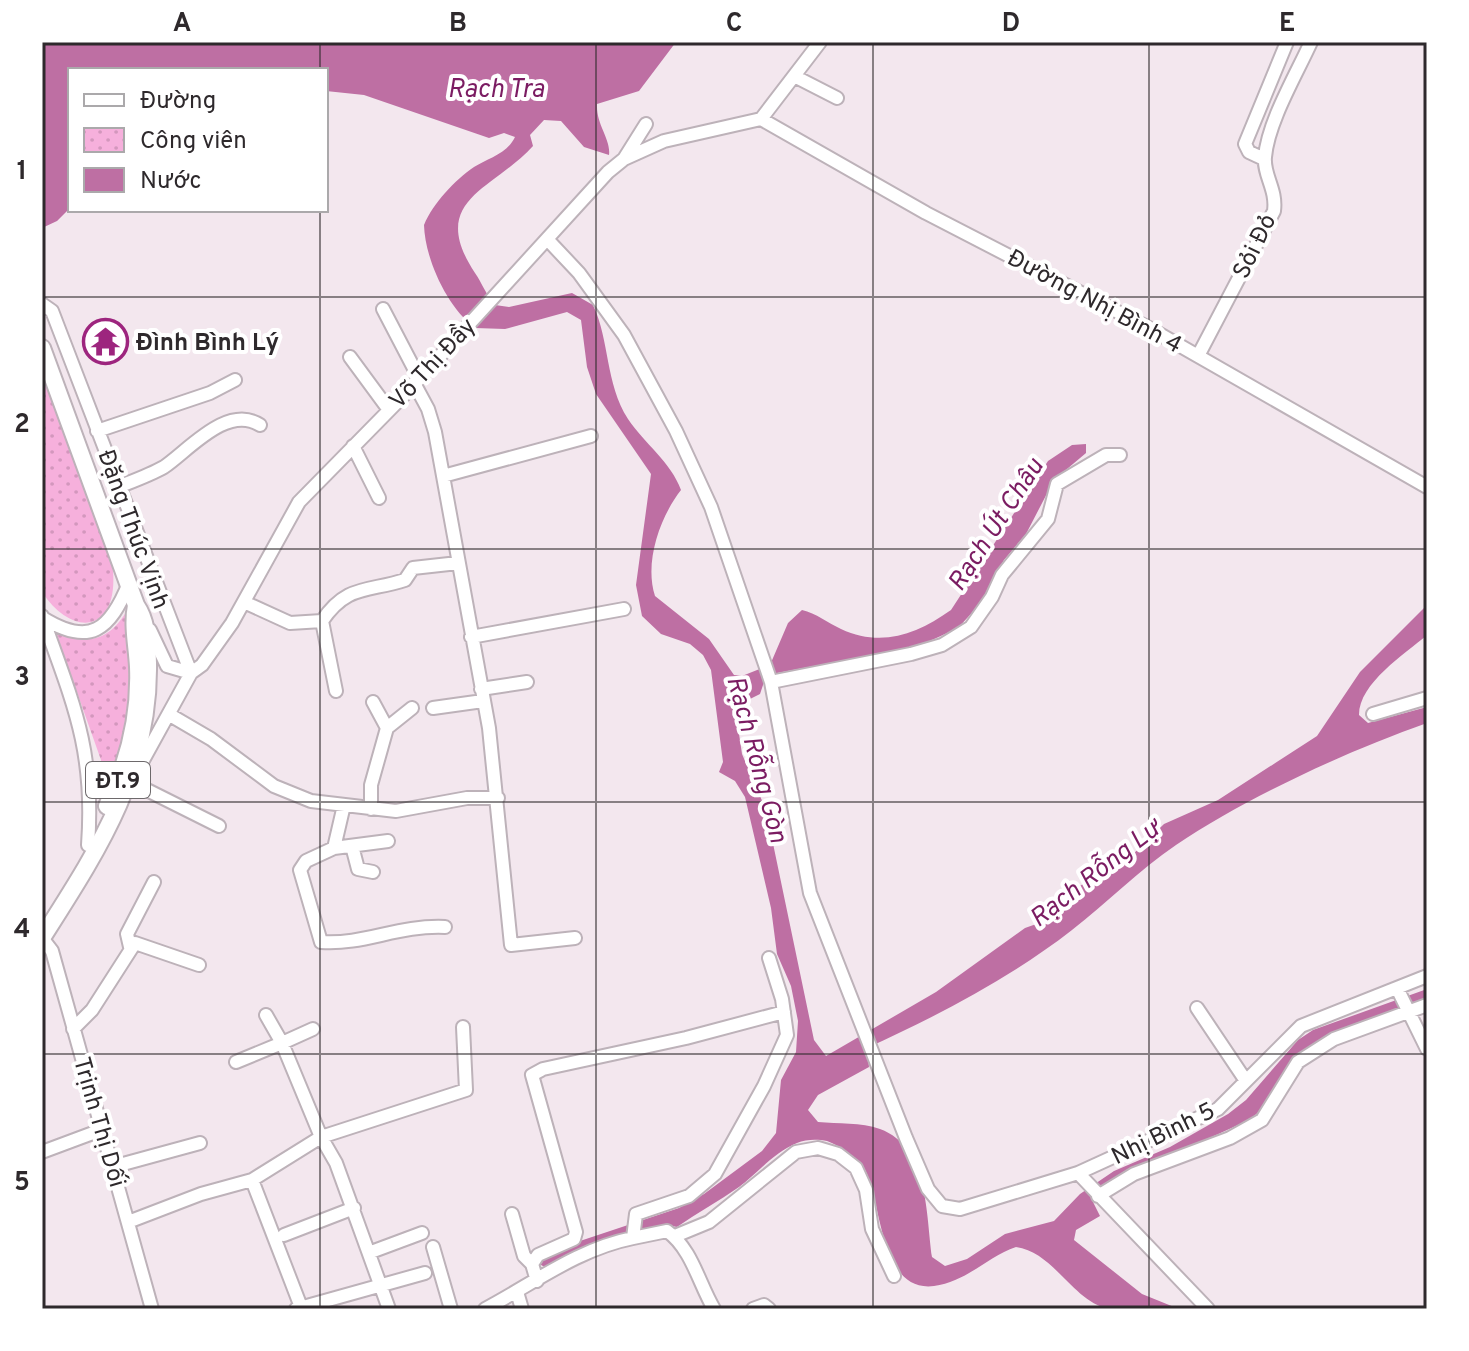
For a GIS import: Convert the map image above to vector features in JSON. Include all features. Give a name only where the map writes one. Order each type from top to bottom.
[{"type":"main road","name":"ĐT.9","points":[[42,938],[75,887],[131,782],[145,724],[148,686],[140,612],[45,356]]},
{"type":"main road","name":"ĐT.9","points":[[42,921],[88,845],[113,792],[130,743],[137,700],[133,622],[140,612]]},
{"type":"street","points":[[761,119],[820,42]]},
{"type":"street","name":"Sỏi Đỏ","points":[[1198,356],[1274,211],[1276,195],[1264,159],[1249,152],[1245,144],[1287,42]]},
{"type":"street","points":[[1264,159],[1278,115],[1311,42]]},
{"type":"street","points":[[794,76],[837,98]]},
{"type":"street","name":"Võ Thị Đầy","points":[[131,782],[191,673],[202,665],[244,602],[299,502],[547,239],[624,159],[664,141],[761,119]]},
{"type":"street","name":"Đường Nhị Bình 4","points":[[761,119],[926,213],[1198,356],[1427,487]]},
{"type":"street","points":[[624,159],[646,124]]},
{"type":"street","points":[[547,239],[613,316],[676,431],[711,507],[768,675],[911,654],[942,645],[971,627],[1002,575],[1048,519],[1057,484],[1106,455],[1120,455]]},
{"type":"street","name":"Đặng Thúc Vịnh","points":[[47,307],[191,673]]},
{"type":"street","points":[[383,309],[428,409],[443,476],[498,798],[511,945],[575,938]]},
{"type":"street","points":[[350,357],[389,410]]},
{"type":"street","points":[[97,431],[210,393],[235,380]]},
{"type":"street","points":[[118,487],[162,468],[184,448],[232,420],[253,421],[260,425]]},
{"type":"street","points":[[443,476],[591,436]]},
{"type":"street","points":[[353,446],[379,498]]},
{"type":"street","points":[[244,602],[290,623],[322,621],[341,598],[358,589],[405,580],[413,568],[458,563]]},
{"type":"street","points":[[42,617],[75,634],[87,633],[110,621],[129,583]]},
{"type":"street","points":[[471,637],[624,609]]},
{"type":"street","name":"Đặng Thúc Vịnh","points":[[140,612],[167,666],[191,673]]},
{"type":"street","points":[[42,617],[84,736],[91,793],[88,845]]},
{"type":"street","points":[[322,621],[336,691]]},
{"type":"street","name":"Nhị Bình 5","points":[[768,675],[810,893],[928,1189],[945,1207],[960,1209],[1078,1173],[1218,1109],[1301,1026],[1398,991],[1427,976]]},
{"type":"street","points":[[433,708],[527,682]]},
{"type":"street","points":[[1373,714],[1427,698]]},
{"type":"street","points":[[373,702],[387,728]]},
{"type":"street","points":[[371,809],[371,785],[387,728],[412,708]]},
{"type":"street","points":[[170,715],[211,739],[274,786],[311,801],[396,811],[467,798],[498,798]]},
{"type":"street","points":[[131,782],[219,826]]},
{"type":"street","points":[[334,848],[344,805]]},
{"type":"street","points":[[388,841],[334,848],[306,861],[300,870],[321,942],[349,943],[415,926],[445,927]]},
{"type":"street","points":[[352,846],[358,869],[373,872]]},
{"type":"street","points":[[130,947],[127,934],[154,882]]},
{"type":"street","name":"Trịnh Thị Dối","points":[[42,938],[52,951],[152,1309]]},
{"type":"street","points":[[73,1029],[92,1010],[135,943],[199,965]]},
{"type":"street","points":[[633,1231],[640,1211],[689,1196],[715,1174],[786,1041],[784,1012],[769,958]]},
{"type":"street","points":[[1398,991],[1427,1049]]},
{"type":"street","points":[[1094,1192],[1230,1138],[1262,1120],[1298,1062],[1334,1039],[1427,1005]]},
{"type":"street","points":[[1197,1008],[1246,1081]]},
{"type":"street","points":[[532,1264],[538,1255],[574,1239],[576,1232],[532,1075],[543,1069],[686,1038],[784,1012]]},
{"type":"street","points":[[266,1015],[282,1043],[321,1137],[336,1163],[371,1252],[389,1309]]},
{"type":"street","points":[[128,1222],[201,1194],[252,1180],[321,1137],[466,1090],[463,1027]]},
{"type":"street","points":[[236,1062],[313,1029]]},
{"type":"street","points":[[42,1152],[101,1130]]},
{"type":"street","points":[[112,1167],[200,1143]]},
{"type":"street","points":[[675,1236],[709,1222],[796,1152],[818,1148],[838,1154],[856,1168],[866,1190],[872,1229],[894,1276]]},
{"type":"street","points":[[1078,1173],[1208,1309]]},
{"type":"street","points":[[252,1180],[298,1308],[425,1273]]},
{"type":"street","points":[[284,1235],[354,1208]]},
{"type":"street","points":[[512,1214],[524,1256],[532,1264],[537,1281]]},
{"type":"street","points":[[485,1309],[589,1251],[633,1231],[667,1231],[675,1236],[692,1261],[714,1309]]},
{"type":"street","points":[[371,1252],[422,1233]]},
{"type":"street","points":[[433,1247],[451,1309]]},
{"type":"street","points":[[517,1292],[522,1309]]},
{"type":"street","points":[[753,1309],[764,1305],[769,1309]]},
{"type":"green space","points":[[42,372],[104,532],[112,561],[113,591],[108,607],[101,617],[91,622],[79,622],[67,617],[42,592]]},
{"type":"green space","points":[[128,609],[134,712],[104,802],[101,760],[56,633],[79,639],[98,638],[114,628]]},
{"type":"water","name":"Rạch Tra","points":[[42,42],[676,42],[639,91],[597,104],[609,155],[584,147],[561,121],[544,120],[530,135],[533,146],[471,199],[461,213],[458,229],[462,248],[495,305],[509,307],[572,293],[593,305],[621,405],[634,428],[671,470],[681,490],[656,540],[651,569],[655,596],[709,639],[734,675],[742,676],[770,665],[788,623],[802,610],[856,635],[885,638],[912,632],[951,610],[1048,461],[1072,445],[1086,444],[1086,453],[1054,480],[1026,534],[1004,560],[979,605],[958,628],[919,646],[772,674],[765,679],[760,694],[750,699],[741,715],[738,727],[742,754],[766,810],[814,1040],[826,1056],[936,992],[1025,928],[1056,917],[1076,888],[1128,859],[1164,824],[1218,800],[1317,736],[1360,672],[1427,605],[1427,635],[1375,681],[1361,703],[1359,715],[1368,723],[1427,707],[1427,723],[1298,777],[1204,827],[1162,855],[1072,930],[1024,964],[947,1009],[867,1048],[869,1067],[818,1095],[808,1110],[818,1122],[880,1129],[896,1138],[908,1151],[922,1184],[932,1257],[945,1266],[967,1259],[1005,1234],[1054,1221],[1080,1194],[1114,1171],[1170,1147],[1228,1114],[1246,1100],[1298,1040],[1313,1030],[1427,989],[1427,999],[1306,1051],[1265,1107],[1249,1120],[1100,1188],[1090,1196],[1100,1216],[1076,1230],[1074,1240],[1142,1294],[1179,1309],[1109,1309],[1084,1297],[1041,1258],[1016,1247],[946,1284],[916,1284],[902,1275],[892,1261],[865,1170],[843,1149],[820,1140],[804,1141],[789,1147],[739,1187],[677,1227],[667,1225],[604,1239],[547,1268],[541,1265],[540,1261],[553,1250],[679,1208],[704,1194],[762,1151],[776,1133],[781,1080],[796,1052],[798,1021],[791,986],[777,954],[771,908],[745,797],[735,781],[719,772],[723,762],[711,670],[703,655],[690,644],[661,634],[642,616],[636,585],[651,474],[596,394],[587,367],[581,320],[567,312],[505,329],[475,328],[455,308],[439,281],[428,252],[424,225],[439,200],[467,172],[502,152],[515,137],[504,133],[489,138],[364,95],[328,91],[328,68],[68,68],[68,210],[57,221],[42,228]]},
{"type":"place","name":"Đình Bình Lý","points":[[105,342]]},
{"type":"water label","name":"Rạch Út Châu","points":[[995,524]]},
{"type":"water label","name":"Rạch Rỗng Gòn","points":[[758,759]]},
{"type":"water label","name":"Rạch Rỗng Lự","points":[[1095,872]]}]
